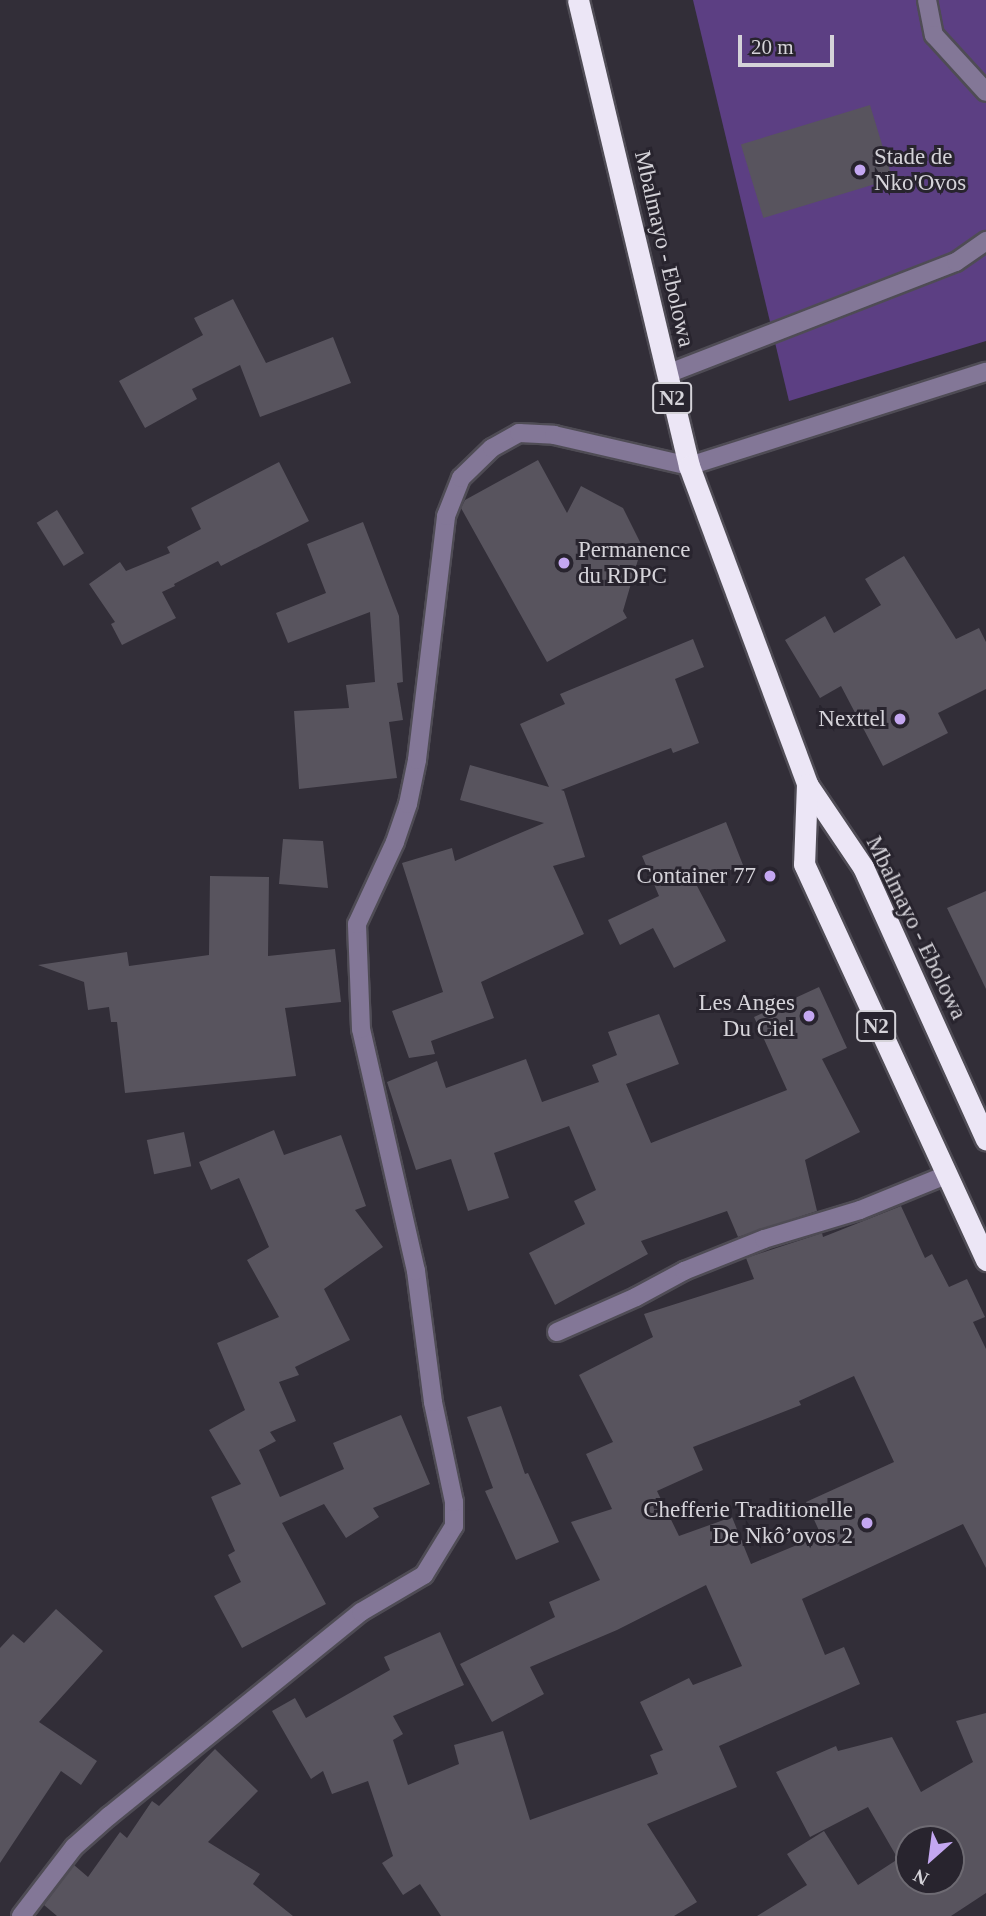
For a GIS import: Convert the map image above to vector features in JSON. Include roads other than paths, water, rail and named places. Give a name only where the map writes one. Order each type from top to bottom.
[{"type":"highway","name":"Mbalmayo - Ebolowa","points":[[578,0],[688,466],[807,784],[863,867],[986,1139]]},
{"type":"highway","name":"Mbalmayo - Ebolowa","points":[[807,784],[804,864],[986,1260]]},
{"type":"street","points":[[927,0],[934,35],[986,92]]},
{"type":"street","points":[[667,374],[956,262],[986,241]]},
{"type":"street","points":[[21,1916],[74,1847],[109,1816],[361,1612],[424,1576],[454,1526],[454,1502],[433,1402],[416,1271],[361,1029],[357,924],[395,842],[417,760],[446,516],[461,478],[492,449],[519,433],[554,435],[688,466],[986,372]]},
{"type":"street","points":[[557,1332],[696,1266],[764,1239],[860,1210],[946,1175]]},
{"type":"place","name":"Stade de Nko'Ovos","points":[[860,170]]},
{"type":"place","name":"Permanence du RDPC","points":[[564,563]]},
{"type":"place","name":"Nexttel","points":[[900,719]]},
{"type":"place","name":"Container 77","points":[[770,876]]},
{"type":"place","name":"Les Anges Du Ciel","points":[[809,1016]]},
{"type":"place","name":"Chefferie Traditionelle De Nkô’ovos 2","points":[[867,1523]]}]
